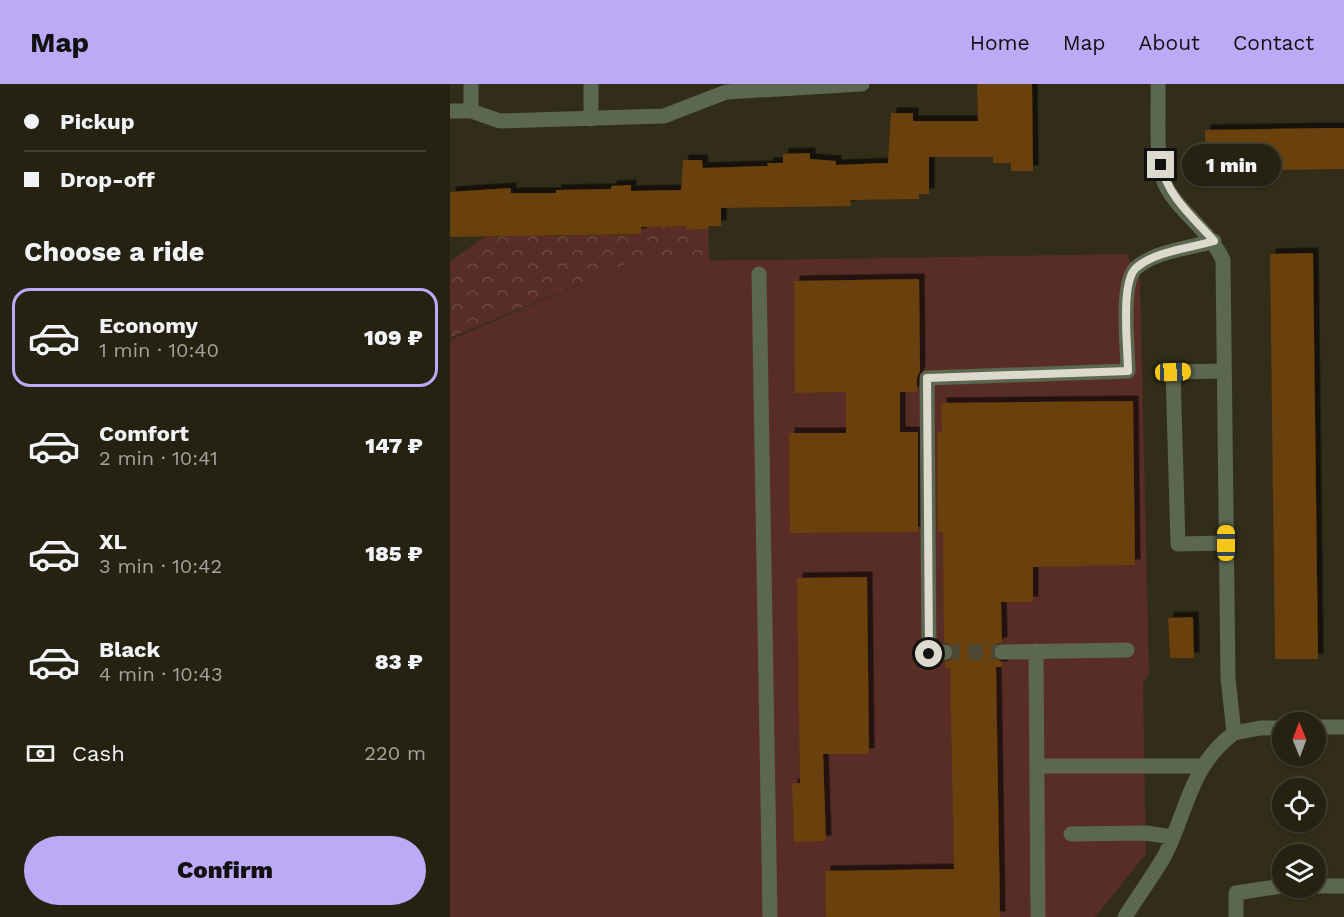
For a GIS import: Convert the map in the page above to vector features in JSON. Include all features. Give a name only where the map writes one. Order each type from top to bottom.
[{"type":"lane","points":[[471,84],[471,111]]},
{"type":"lane","points":[[591,84],[591,119]]},
{"type":"lane","points":[[450,111],[471,111],[500,121],[664,116],[726,92],[862,84]]},
{"type":"lane","points":[[1158,84],[1161,165],[1164,182],[1173,196],[1214,241],[1223,260],[1228,678],[1234,733]]},
{"type":"lane","points":[[945,652],[929,654],[927,378],[1128,371],[1127,281],[1135,268],[1152,259],[1214,241]]},
{"type":"lane","points":[[759,274],[771,917]]},
{"type":"lane","points":[[1224,371],[1173,372],[1178,544],[1226,543]]},
{"type":"lane","points":[[1002,652],[1127,650]]},
{"type":"lane","points":[[1036,651],[1038,917]]},
{"type":"lane","points":[[1326,727],[1344,727]]},
{"type":"lane","points":[[1125,917],[1165,855],[1202,765],[1217,746],[1234,733],[1272,728]]},
{"type":"lane","points":[[1037,766],[1202,765]]},
{"type":"lane","points":[[1071,834],[1146,834],[1172,837]]},
{"type":"lane","points":[[1326,886],[1344,886]]},
{"type":"lane","points":[[1236,917],[1236,893],[1272,888]]},
{"type":"green space","points":[[686,226],[687,230],[709,229],[709,261],[631,262],[450,338],[450,262],[484,237],[521,236],[545,228],[546,236],[641,234],[641,227]]},
{"type":"green space","points":[[1127,254],[1140,279],[1149,674],[1143,683],[1146,854],[1095,917],[450,917],[450,340],[631,262]]},
{"type":"building","points":[[977,84],[1032,84],[1033,171],[1011,171],[1011,163],[993,163],[993,157],[929,157],[929,194],[919,194],[919,199],[850,200],[851,206],[721,208],[721,226],[708,226],[709,229],[686,230],[686,226],[641,227],[641,234],[450,237],[450,192],[511,188],[511,193],[556,193],[556,190],[611,189],[611,186],[631,185],[631,191],[681,190],[683,160],[702,160],[703,168],[768,166],[767,163],[783,163],[783,154],[810,153],[810,159],[836,161],[836,165],[888,163],[891,113],[913,113],[913,121],[978,121]]},
{"type":"building","points":[[1344,128],[1344,169],[1206,171],[1205,130]]},
{"type":"building","points":[[1313,253],[1318,659],[1275,659],[1270,254]]},
{"type":"building","points":[[919,279],[920,371],[917,378],[917,392],[900,392],[900,432],[918,432],[918,532],[790,533],[789,433],[846,433],[846,392],[795,393],[794,281]]},
{"type":"building","points":[[1133,401],[1135,565],[1033,567],[1033,602],[1001,602],[1002,642],[997,644],[992,652],[994,657],[1002,662],[1002,667],[996,667],[1000,917],[826,917],[825,871],[954,869],[950,668],[945,668],[945,662],[951,659],[955,651],[952,646],[944,642],[943,532],[938,532],[937,432],[942,432],[941,403]]},
{"type":"building","points":[[867,577],[869,754],[823,754],[826,841],[794,842],[792,784],[800,783],[797,578]]},
{"type":"building","points":[[1193,617],[1194,658],[1170,658],[1168,618]]},
{"type":"tunnel","points":[[945,652],[1002,652]]},
{"type":"route","points":[[929,654],[927,378],[1128,371],[1127,281],[1135,268],[1152,259],[1214,241],[1173,196],[1164,182],[1161,165]]}]
